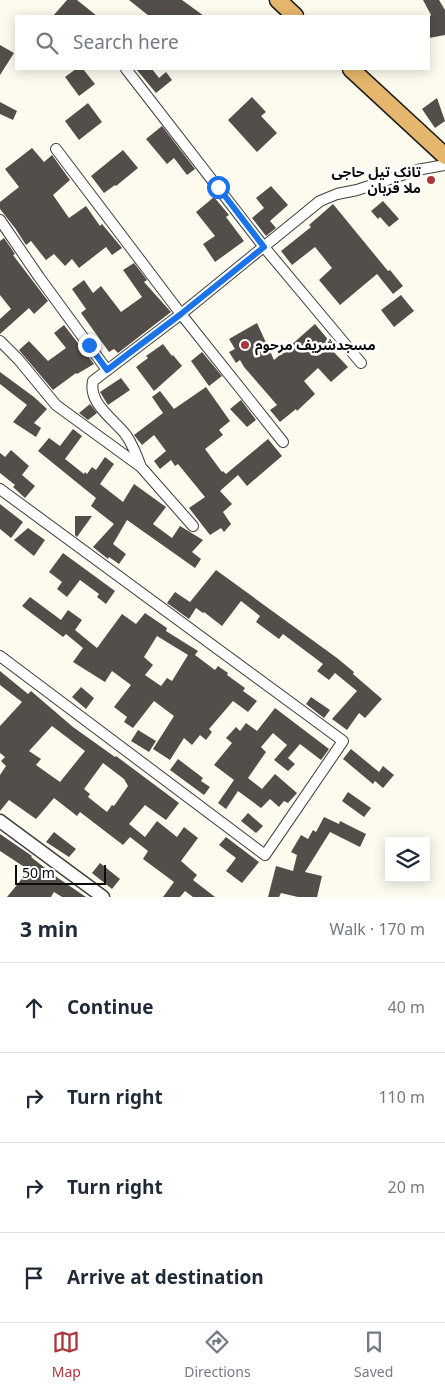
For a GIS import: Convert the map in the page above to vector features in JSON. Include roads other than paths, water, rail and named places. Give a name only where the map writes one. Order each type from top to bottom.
[{"type":"highway","points":[[278,0],[294,15]]},
{"type":"highway","points":[[352,70],[445,156]]},
{"type":"street","points":[[127,70],[264,247],[361,363]]},
{"type":"street","points":[[56,149],[181,314],[283,442]]},
{"type":"street","points":[[141,467],[136,452],[126,435],[94,398],[91,389],[93,381],[181,314],[320,201],[337,194],[387,182],[417,170],[445,166]]},
{"type":"street","points":[[0,220],[107,370]]},
{"type":"street","points":[[0,340],[56,405],[141,467],[193,526]]},
{"type":"street","points":[[0,489],[343,741],[265,855],[0,656]]},
{"type":"street","points":[[0,821],[103,897]]},
{"type":"place","name":"تانک تیل حاجی ملا قربان","points":[[431,180]]},
{"type":"place","name":"مسجدشریف مرحوم","points":[[245,345]]}]
